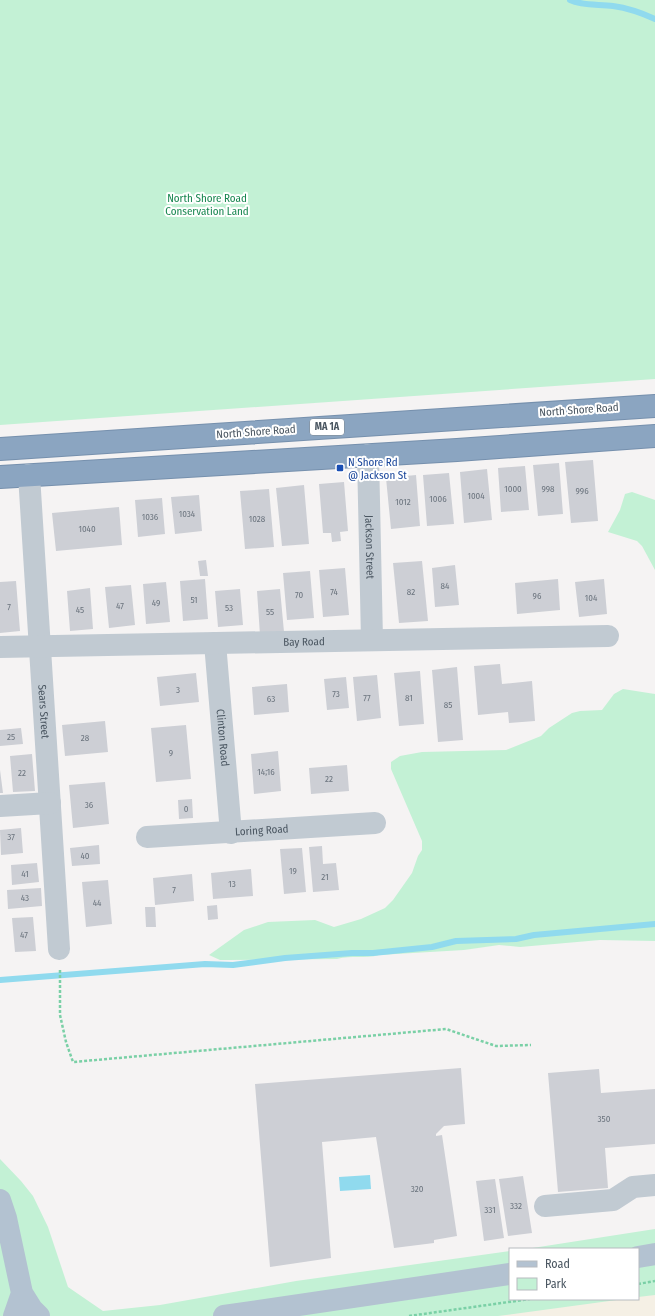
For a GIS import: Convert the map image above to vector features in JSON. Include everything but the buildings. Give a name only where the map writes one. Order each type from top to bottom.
[{"type":"highway","name":"North Shore Road","points":[[0,449],[655,406]]},
{"type":"highway","points":[[0,477],[655,436]]},
{"type":"main road","points":[[0,1200],[6,1218],[22,1293],[32,1309],[39,1316]]},
{"type":"main road","points":[[639,1257],[655,1254]]},
{"type":"main road","points":[[224,1316],[509,1274]]},
{"type":"main road","points":[[14,1316],[22,1293]]},
{"type":"street","name":"Jackson Street","points":[[368,455],[372,640]]},
{"type":"street","name":"Sears Street","points":[[29,474],[60,956]]},
{"type":"street","name":"Bay Road","points":[[0,646],[608,636]]},
{"type":"street","name":"Clinton Road","points":[[215,643],[231,833]]},
{"type":"street","points":[[0,806],[50,803]]},
{"type":"street","name":"Loring Road","points":[[147,837],[375,823]]},
{"type":"street","points":[[545,1206],[613,1200],[633,1187],[655,1185]]},
{"type":"path","points":[[60,956],[60,1015],[66,1042],[73,1062],[446,1029],[496,1046],[531,1045]]},
{"type":"path","points":[[639,1284],[655,1281]]},
{"type":"path","points":[[409,1316],[523,1300]]},
{"type":"green space","name":"North Shore Road Conservation Land","points":[[0,0],[655,0],[655,379],[0,425]]},
{"type":"green space","points":[[632,492],[655,500],[655,570],[642,546],[637,541],[608,532],[620,510],[625,494]]},
{"type":"green space","points":[[623,689],[655,694],[655,941],[600,940],[520,947],[499,945],[464,950],[368,957],[348,957],[337,959],[220,960],[209,955],[244,930],[268,922],[315,920],[334,927],[361,919],[385,908],[393,900],[412,873],[418,856],[422,850],[422,841],[391,769],[391,762],[400,756],[422,752],[506,750],[541,736],[549,728],[572,713],[602,710],[614,694]]},
{"type":"green space","points":[[0,1159],[33,1196],[48,1227],[68,1287],[103,1311],[160,1305],[296,1281],[509,1251],[509,1300],[639,1300],[639,1248],[532,1248],[655,1229],[655,1316],[0,1316]]},
{"type":"sand","points":[[655,1295],[655,1316],[498,1316],[617,1300],[639,1300],[639,1297]]},
{"type":"water","points":[[370,1175],[371,1189],[340,1191],[339,1177]]},
{"type":"waterway","points":[[570,0],[586,4],[608,5],[624,8],[655,19]]},
{"type":"waterway","points":[[0,980],[205,964],[233,965],[285,958],[373,953],[432,947],[456,941],[516,939],[534,935],[655,924]]},
{"type":"place","name":"N Shore Rd @ Jackson St","points":[[340,468]]}]
